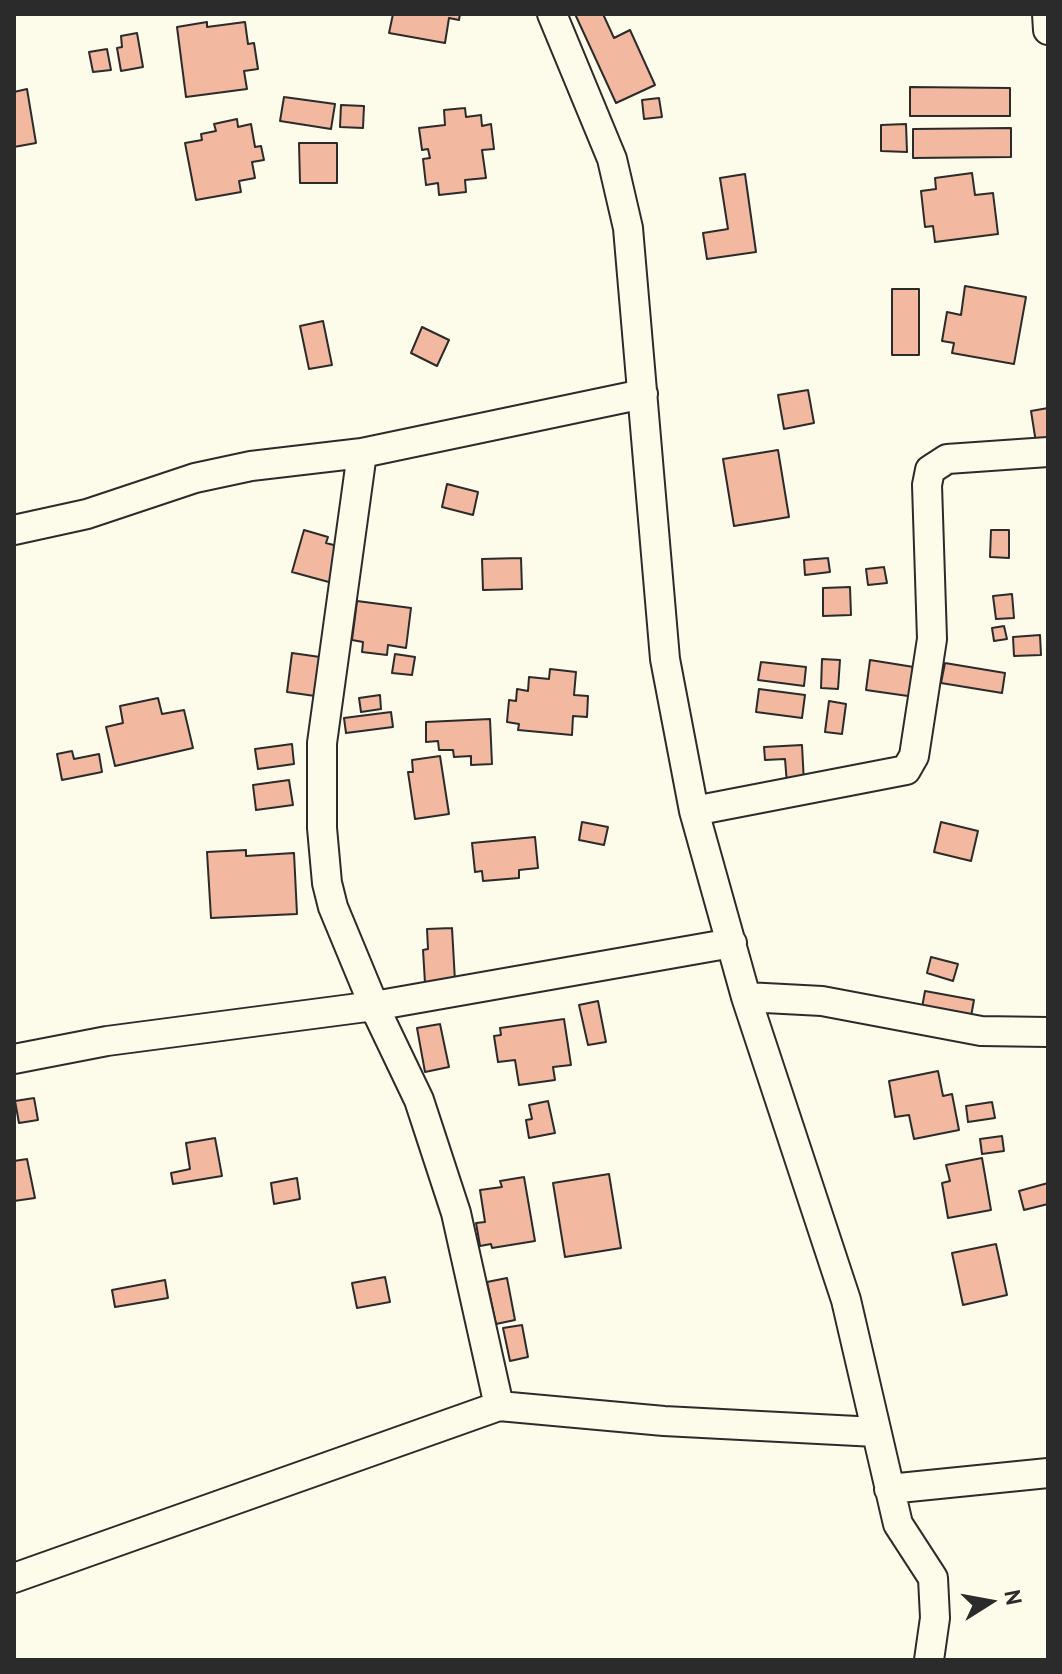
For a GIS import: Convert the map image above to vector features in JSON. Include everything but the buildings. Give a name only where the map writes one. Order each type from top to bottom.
[{"type":"street","points":[[552,14],[592,105],[615,173],[628,228],[665,659],[694,811],[746,997],[846,1300],[898,1524],[933,1578],[937,1595],[929,1660]]},
{"type":"street","points":[[1047,14],[1048,30]]},
{"type":"street","points":[[14,530],[87,514],[195,478],[251,466],[362,453],[643,394]]},
{"type":"street","points":[[694,811],[906,770],[914,756],[932,639],[927,485],[930,470],[947,459],[1048,452]]},
{"type":"street","points":[[362,453],[322,743],[322,828],[333,907],[374,1006],[419,1100],[456,1213],[499,1406]]},
{"type":"street","points":[[14,1059],[107,1041],[374,1006],[732,943]]},
{"type":"street","points":[[746,997],[822,1001],[981,1031],[1048,1032]]},
{"type":"street","points":[[14,1578],[499,1406],[664,1421],[876,1432]]},
{"type":"street","points":[[889,1489],[1048,1473]]}]
